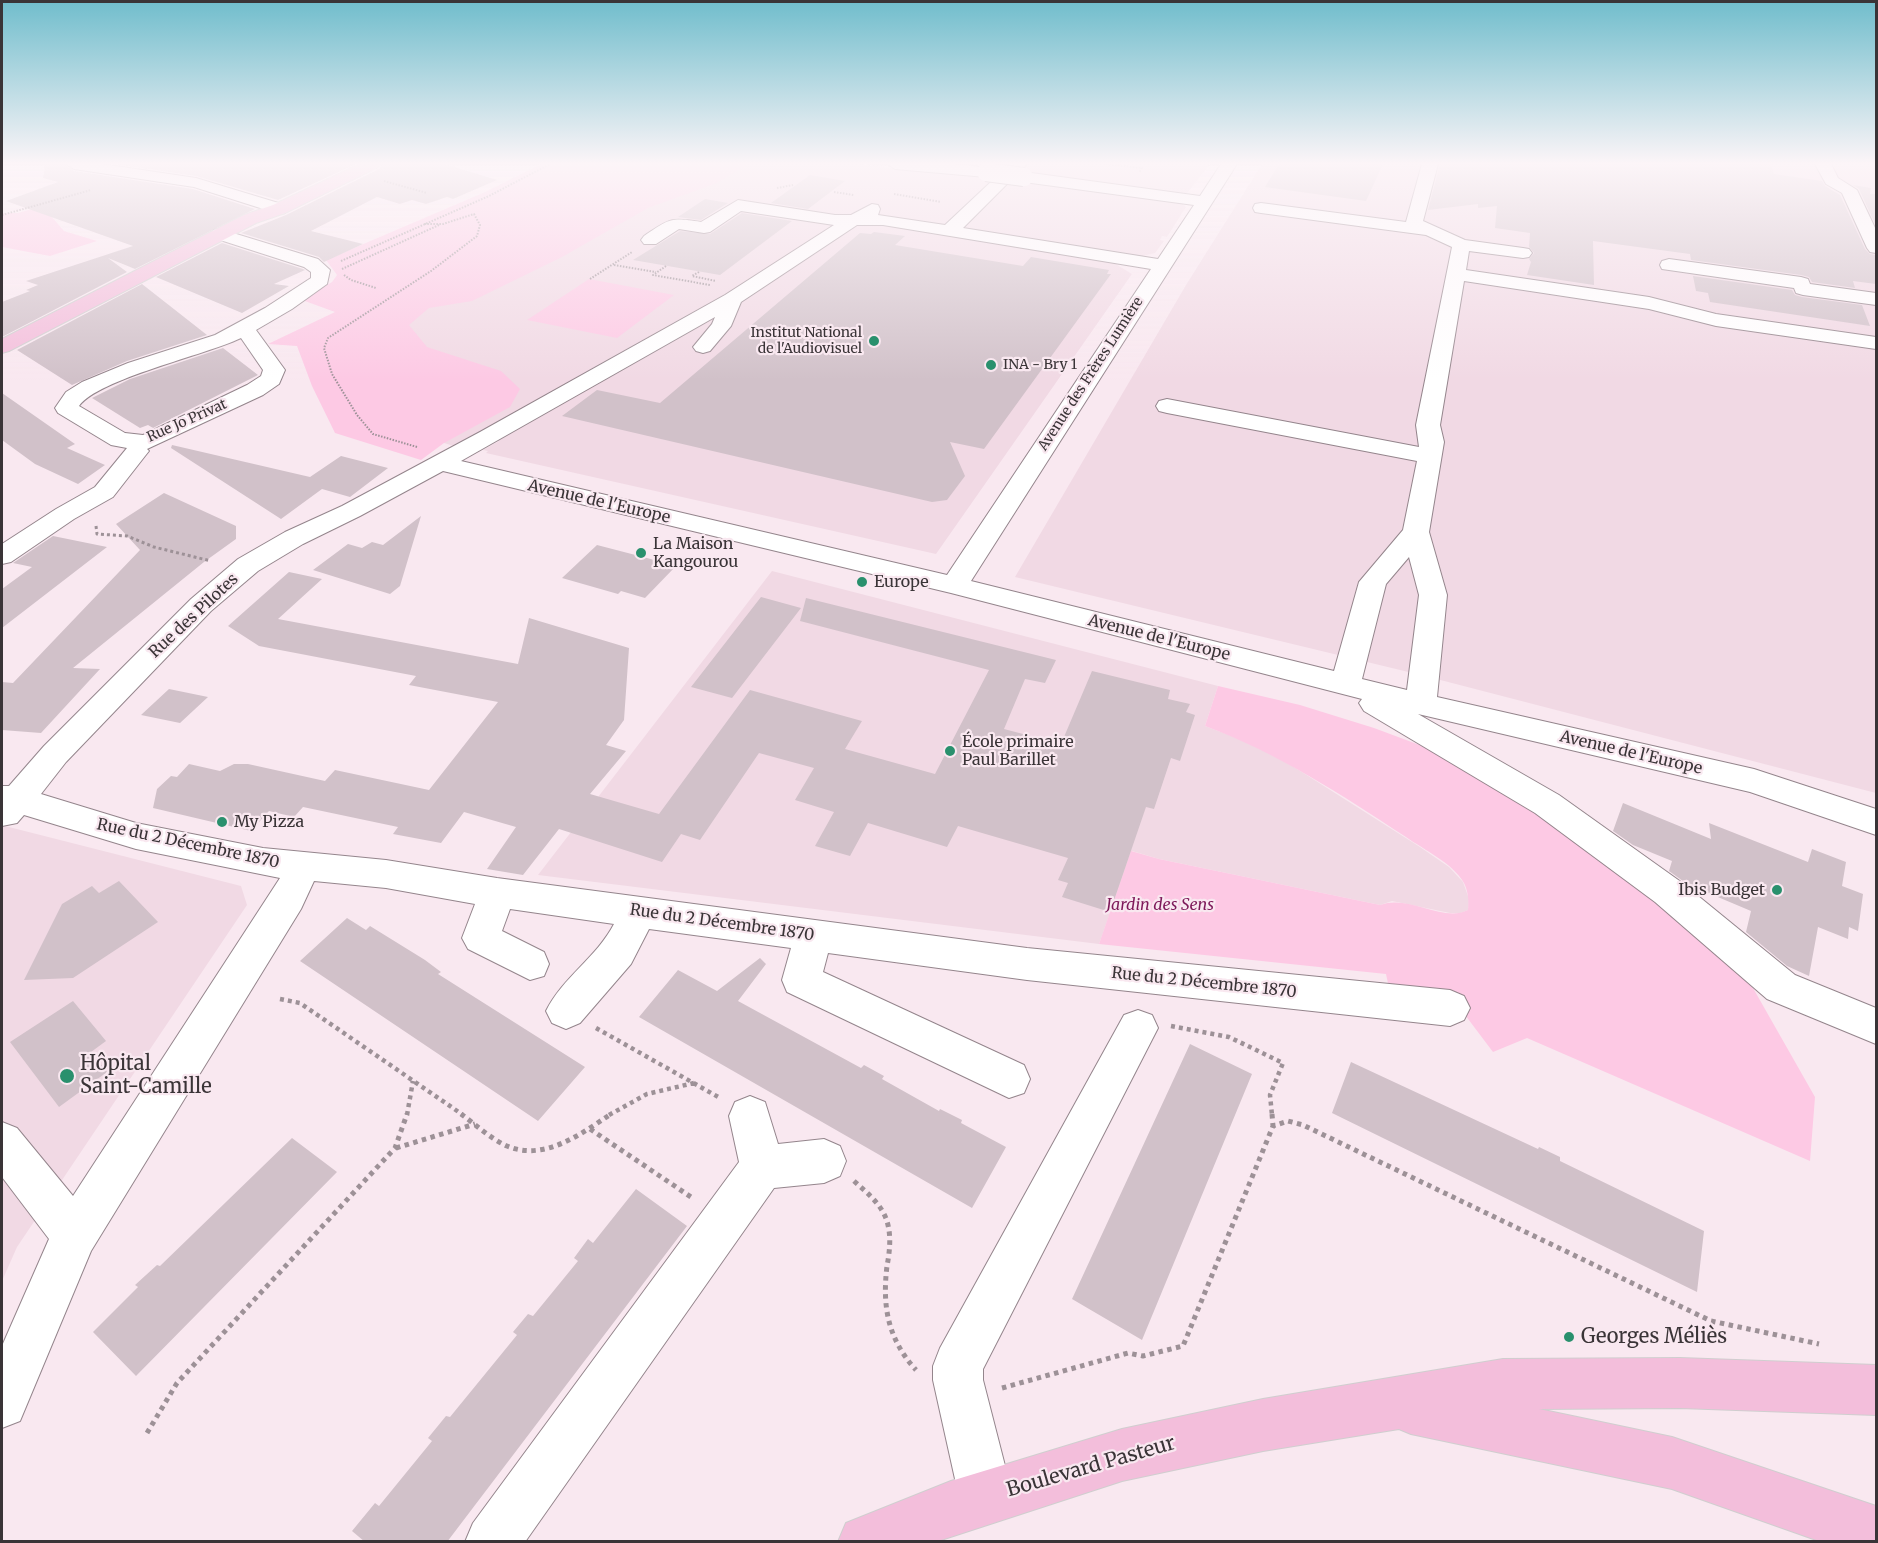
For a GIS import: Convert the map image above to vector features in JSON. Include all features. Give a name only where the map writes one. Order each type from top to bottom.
[{"type":"main road","points":[[2,347],[224,236]]},
{"type":"main road","name":"Boulevard Pasteur","points":[[866,1542],[951,1508],[1122,1455],[1263,1425],[1503,1384],[1680,1383],[1876,1390]]},
{"type":"main road","points":[[1394,1404],[1672,1463],[1876,1533]]},
{"type":"street","points":[[229,236],[310,263],[321,270]]},
{"type":"street","points":[[650,240],[656,236]]},
{"type":"street","name":"Rue des Pilotes","points":[[7,805],[201,605],[248,565],[294,538],[351,512],[438,464],[724,293],[825,236]]},
{"type":"street","points":[[980,236],[1162,265]]},
{"type":"street","name":"Avenue des Frères Lumière","points":[[954,585],[1181,236]]},
{"type":"street","points":[[1444,236],[1461,244],[1523,253]]},
{"type":"street","points":[[1421,704],[1433,595],[1416,532],[1432,442],[1428,425],[1461,244]]},
{"type":"street","points":[[1677,310],[1669,259],[1802,287],[1876,299]]},
{"type":"street","name":"Rue Jo Privat","points":[[245,328],[274,370],[271,379],[255,390],[146,442],[119,440],[66,408],[68,400],[94,383],[200,348],[245,328],[307,291],[320,280],[321,270]]},
{"type":"street","points":[[1456,274],[1649,303],[1716,320],[1876,343]]},
{"type":"street","points":[[703,347],[721,326],[724,293]]},
{"type":"street","points":[[1167,406],[1430,456]]},
{"type":"street","points":[[2,556],[65,514],[104,492],[136,451]]},
{"type":"street","name":"Avenue de l'Europe","points":[[438,464],[954,585],[1421,704],[1754,781],[1876,822]]},
{"type":"street","points":[[1416,532],[1373,582],[1345,685],[1547,804],[1668,892],[1781,987],[1876,1026]]},
{"type":"street","name":"Rue du 2 Décembre 1870","points":[[7,805],[59,814],[136,836],[263,862],[386,874],[497,893],[1027,964],[1450,1008]]},
{"type":"street","points":[[2,1403],[75,1235],[288,898],[304,866]]},
{"type":"street","points":[[497,893],[481,938],[530,964]]},
{"type":"street","points":[[566,1011],[618,953],[639,911]]},
{"type":"street","points":[[814,935],[801,980],[1009,1079]]},
{"type":"street","points":[[986,1497],[957,1380],[958,1366],[1138,1028]]},
{"type":"street","points":[[492,1542],[762,1167],[750,1116]]},
{"type":"street","points":[[2,1143],[75,1235]]},
{"type":"street","points":[[762,1167],[824,1161]]},
{"type":"path","points":[[321,270],[397,236]]},
{"type":"path","points":[[376,288],[351,280],[338,270],[374,257],[418,236]]},
{"type":"path","points":[[438,464],[433,451],[373,434],[357,415],[332,374],[324,348],[328,338],[431,272],[453,252],[477,236]]},
{"type":"path","points":[[590,279],[650,240]]},
{"type":"path","points":[[613,264],[656,273]]},
{"type":"path","points":[[666,266],[653,275],[724,293]]},
{"type":"path","points":[[699,272],[692,276],[710,279]]},
{"type":"path","points":[[65,514],[94,519],[98,534],[127,536],[154,547],[222,564]]},
{"type":"path","points":[[280,999],[300,1004],[508,1146],[534,1150],[563,1144],[639,1097],[667,1088],[695,1083]]},
{"type":"path","points":[[566,1011],[750,1116]]},
{"type":"path","points":[[824,1161],[870,1193],[882,1208],[890,1238],[886,1298],[888,1325],[900,1351],[939,1392],[963,1398],[1128,1353],[1143,1356],[1183,1346],[1274,1126],[1270,1095],[1282,1063],[1252,1044],[1217,1031],[1157,1024],[1138,1028]]},
{"type":"path","points":[[147,1433],[177,1383],[395,1148],[406,1122],[413,1081]]},
{"type":"path","points":[[1274,1126],[1288,1120],[1303,1125],[1711,1321],[1821,1345]]},
{"type":"path","points":[[395,1148],[475,1123]]},
{"type":"path","points":[[590,1128],[725,1219]]},
{"type":"shaded area","points":[[553,236],[1162,236],[1160,240],[1164,241],[1155,253],[1114,263],[1132,274],[936,554],[486,453],[488,451],[483,450],[499,441],[481,433],[457,447],[444,443],[335,345]]},
{"type":"shaded area","points":[[1217,236],[1876,236],[1876,793],[1425,676],[1015,577]]},
{"type":"shaded area","name":"École primaire Paul Barillet","points":[[772,571],[1218,686],[1205,726],[1245,741],[1283,760],[1449,867],[1463,882],[1469,899],[1468,910],[1461,913],[1450,913],[1392,901],[1380,905],[1159,859],[1132,851],[1099,944],[538,875]]},
{"type":"shaded area","name":"Hôpital Saint-Camille","points":[[2,827],[241,886],[247,905],[17,1247],[2,1281]]},
{"type":"green space","points":[[2,236],[81,236],[97,241],[50,256],[2,247]]},
{"type":"green space","points":[[382,236],[599,236],[562,257],[472,301],[429,308],[409,325],[427,347],[501,371],[520,389],[510,407],[444,443],[421,460],[335,433],[312,386],[297,346],[268,344],[335,312],[302,300],[332,282],[337,275],[326,260]]},
{"type":"green space","points":[[589,279],[674,295],[617,338],[527,320]]},
{"type":"green space","name":"Jardin des Sens","points":[[1218,686],[1300,705],[1374,728],[1449,756],[1544,815],[1665,905],[1753,988],[1815,1097],[1810,1161],[1527,1038],[1493,1052],[1453,999],[1390,993],[1386,974],[1099,944],[1131,851],[1159,859],[1380,905],[1403,903],[1448,913],[1468,910],[1468,896],[1464,883],[1453,869],[1438,857],[1309,776],[1258,749],[1205,726]]},
{"type":"building","points":[[105,236],[201,236],[135,269],[108,258],[127,272],[2,337],[2,302],[30,291],[26,290],[38,285],[26,281],[133,246]]},
{"type":"building","points":[[251,236],[331,236],[363,244],[324,262],[319,257]]},
{"type":"building","points":[[672,236],[772,236],[720,275],[633,260]]},
{"type":"building","name":"INA - Bry 1","points":[[856,236],[905,236],[895,245],[1023,266],[1031,257],[1109,270],[1107,274],[1111,274],[984,449],[950,442],[965,476],[947,500],[932,502],[562,416],[597,390],[660,403]]},
{"type":"building","points":[[1530,236],[1859,236],[1865,249],[1870,254],[1876,255],[1876,284],[1853,281],[1855,288],[1812,282],[1809,277],[1801,275],[1691,260],[1690,254],[1593,241],[1594,285],[1527,275],[1531,262],[1529,259],[1534,253],[1529,247]]},
{"type":"building","points":[[222,243],[305,270],[274,284],[289,286],[242,313],[156,277]]},
{"type":"building","points":[[1693,276],[1792,290],[1795,295],[1802,297],[1862,305],[1870,326],[1710,302],[1708,293],[1696,291]]},
{"type":"building","points":[[142,284],[207,335],[127,361],[72,385],[17,350]]},
{"type":"building","points":[[223,348],[258,375],[153,428],[148,425],[140,428],[92,398],[130,379]]},
{"type":"building","points":[[2,393],[75,444],[67,448],[105,465],[78,484],[35,464],[2,440]]},
{"type":"building","points":[[172,445],[310,477],[341,456],[388,468],[350,497],[322,489],[281,519],[171,448]]},
{"type":"building","points":[[164,493],[236,526],[236,539],[204,562],[73,668],[100,669],[41,733],[2,730],[2,682],[13,683],[140,550],[116,524]]},
{"type":"building","points":[[421,516],[400,586],[390,594],[313,570],[348,544],[362,548],[372,542],[383,545]]},
{"type":"building","points":[[53,536],[107,547],[2,628],[2,589],[32,567],[13,563]]},
{"type":"building","points":[[597,545],[676,566],[645,598],[621,591],[618,594],[562,578]]},
{"type":"building","points":[[289,572],[322,579],[278,619],[518,664],[529,618],[629,648],[624,720],[606,745],[626,751],[590,794],[659,814],[750,690],[862,721],[845,749],[935,774],[989,670],[800,621],[806,598],[1056,660],[1045,683],[1025,679],[1004,729],[1061,744],[1092,671],[1170,690],[1168,699],[1190,704],[1186,712],[1195,715],[1180,761],[1171,758],[1154,809],[1146,807],[1110,912],[1062,897],[1068,883],[1058,880],[1068,858],[958,826],[947,847],[868,823],[850,856],[815,846],[834,812],[795,800],[814,768],[759,753],[700,840],[681,834],[662,862],[559,829],[523,875],[487,869],[516,827],[464,812],[441,843],[393,834],[398,827],[303,807],[294,817],[269,811],[251,831],[153,808],[157,789],[171,776],[177,777],[189,764],[220,771],[234,764],[248,764],[325,781],[335,770],[429,790],[498,702],[409,685],[416,676],[259,646],[228,626]]},
{"type":"building","points":[[761,597],[801,608],[732,698],[691,687]]},
{"type":"building","points":[[169,689],[208,697],[180,723],[141,715]]},
{"type":"building","name":"Ibis Budget","points":[[1623,803],[1711,839],[1709,823],[1808,862],[1812,849],[1846,862],[1842,886],[1863,894],[1858,931],[1849,927],[1848,939],[1818,927],[1809,976],[1787,966],[1746,932],[1751,911],[1687,884],[1669,871],[1672,861],[1633,845],[1613,831]]},
{"type":"building","points":[[119,881],[158,922],[73,978],[24,980],[62,904],[92,886],[99,893]]},
{"type":"building","points":[[347,918],[366,930],[370,926],[425,960],[441,972],[438,974],[585,1067],[538,1121],[300,961]]},
{"type":"building","points":[[760,958],[766,964],[738,1001],[861,1068],[864,1065],[884,1076],[882,1079],[939,1111],[940,1109],[962,1120],[961,1123],[1006,1147],[972,1208],[639,1017],[678,970],[717,991]]},
{"type":"building","points":[[73,1001],[106,1041],[91,1052],[107,1072],[59,1107],[10,1042]]},
{"type":"building","points":[[1190,1044],[1252,1074],[1142,1340],[1072,1299]]},
{"type":"building","points":[[1351,1062],[1538,1149],[1539,1147],[1560,1157],[1560,1161],[1704,1231],[1697,1292],[1332,1113]]},
{"type":"building","points":[[292,1138],[337,1172],[136,1376],[93,1332],[138,1287],[135,1285],[157,1265],[160,1266]]},
{"type":"building","points":[[636,1189],[687,1226],[447,1542],[365,1542],[352,1531],[375,1503],[379,1506],[432,1441],[428,1438],[446,1416],[450,1417],[517,1335],[513,1332],[528,1314],[533,1316],[578,1261],[574,1258],[588,1239],[593,1243]]},
{"type":"place","name":"Institut National de l'Audiovisuel","points":[[874,341]]},
{"type":"place","name":"INA - Bry 1","points":[[991,365]]},
{"type":"place","name":"La Maison Kangourou","points":[[641,553]]},
{"type":"place","name":"Europe","points":[[862,582]]},
{"type":"place","name":"École primaire Paul Barillet","points":[[950,751]]},
{"type":"place","name":"My Pizza","points":[[222,822]]},
{"type":"place","name":"Ibis Budget","points":[[1777,890]]},
{"type":"place","name":"Hôpital Saint-Camille","points":[[67,1076]]},
{"type":"place","name":"Georges Méliès","points":[[1569,1337]]}]
